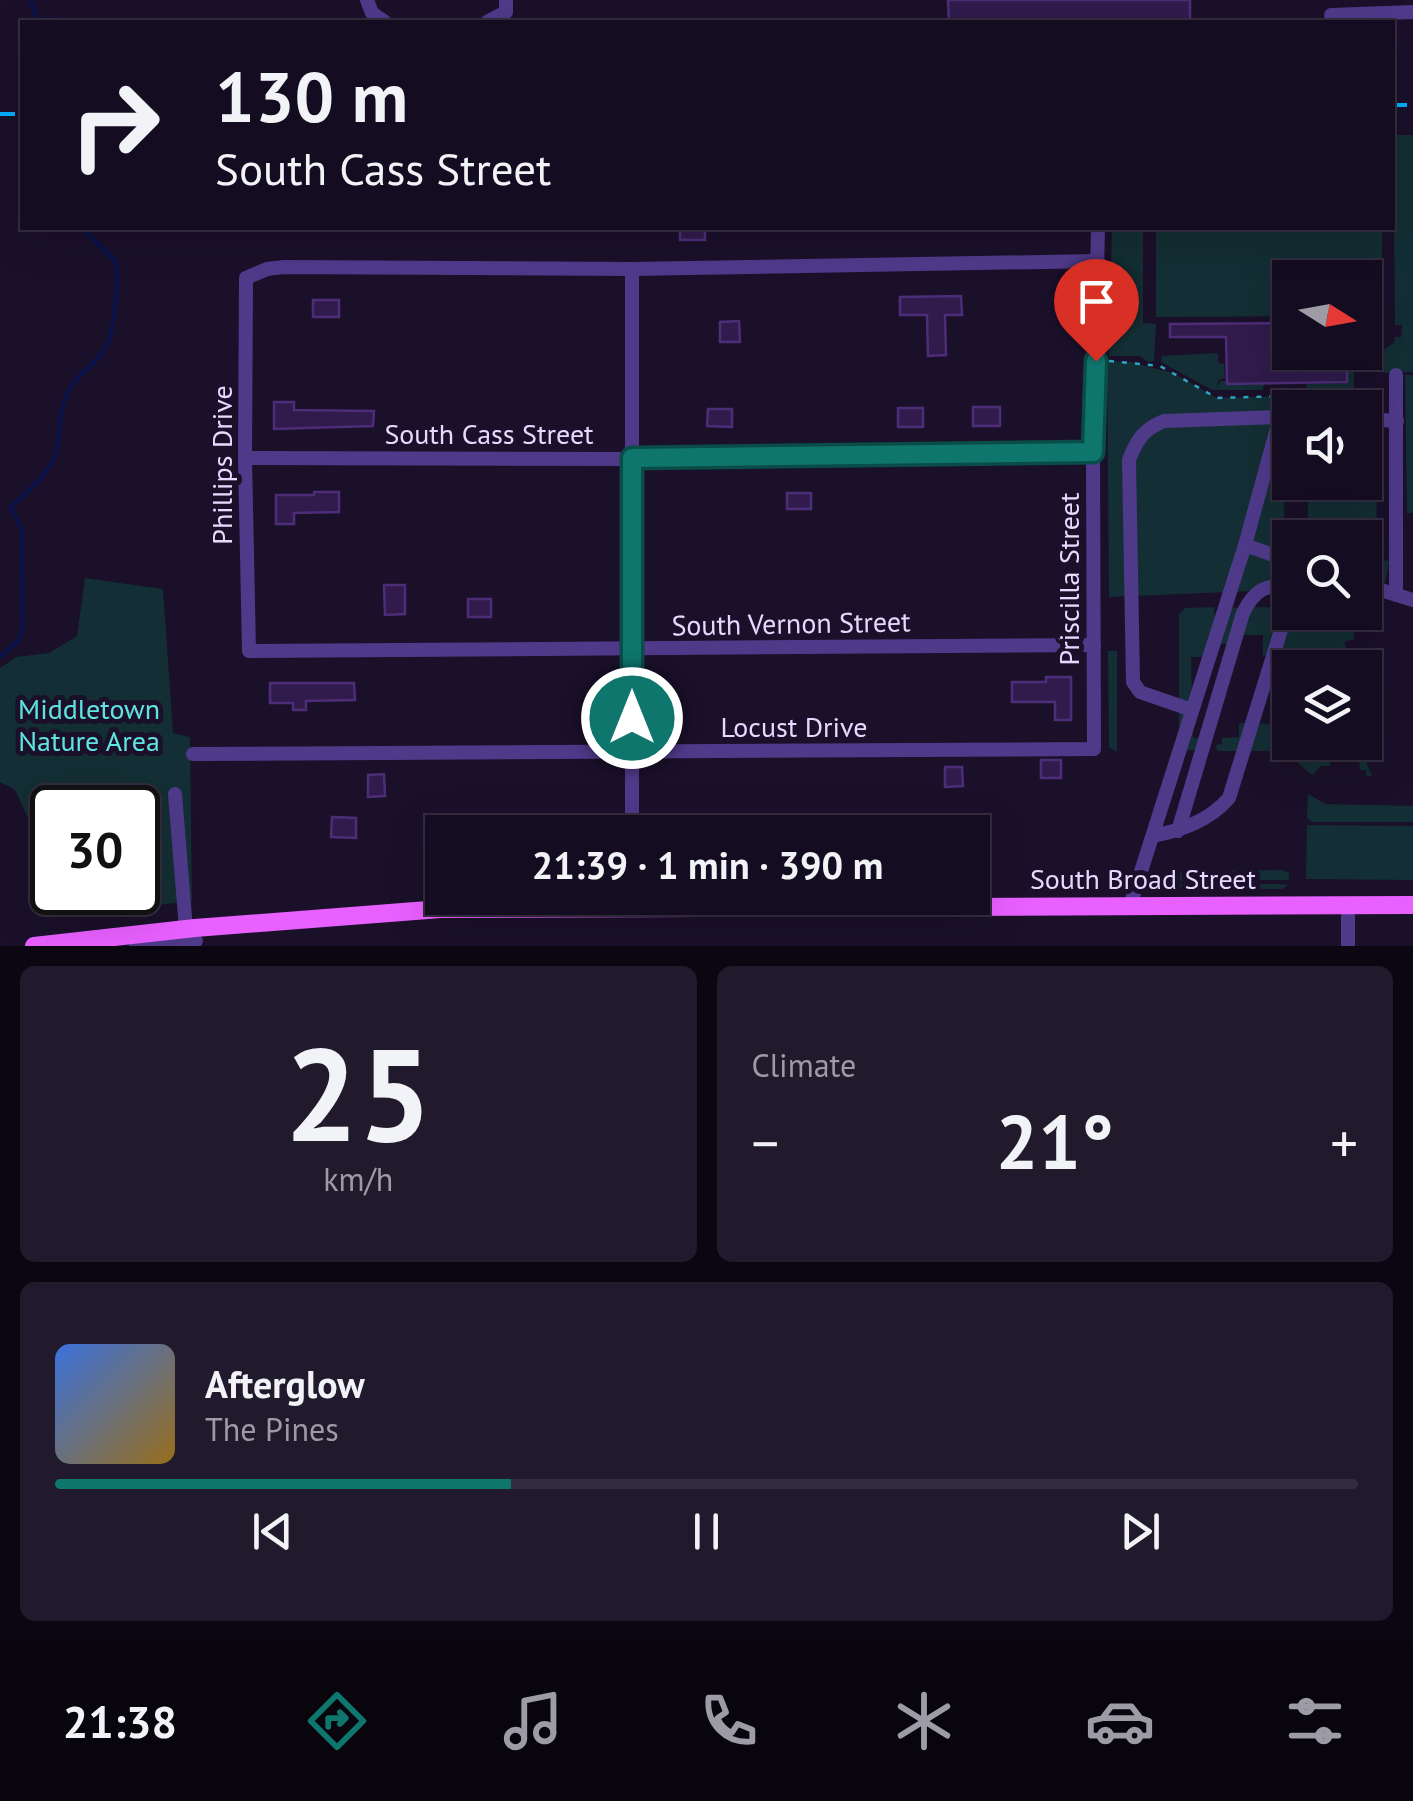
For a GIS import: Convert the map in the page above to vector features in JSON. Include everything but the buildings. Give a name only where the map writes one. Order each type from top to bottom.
[{"type":"main road","name":"South Broad Street","points":[[990,905],[1413,905]]},
{"type":"main road","name":"South Broad Street","points":[[40,946],[193,936],[425,911]]},
{"type":"street","points":[[366,0],[372,13],[382,20]]},
{"type":"street","points":[[491,20],[506,12],[506,0]]},
{"type":"street","points":[[1331,16],[1413,12]]},
{"type":"street","name":"Priscilla Street","points":[[1094,750],[1093,452],[1098,230]]},
{"type":"street","points":[[632,815],[632,269],[1098,261]]},
{"type":"street","name":"Phillips Drive","points":[[250,651],[246,278],[267,268],[284,267],[632,269]]},
{"type":"street","points":[[1396,375],[1396,595]]},
{"type":"street","points":[[1192,710],[1140,692],[1132,682],[1128,460],[1136,441],[1148,428],[1164,421],[1272,415]]},
{"type":"street","points":[[1382,421],[1397,421]]},
{"type":"street","name":"South Cass Street","points":[[245,458],[1093,452]]},
{"type":"street","points":[[1130,906],[1272,460]]},
{"type":"street","points":[[1396,507],[1413,507]]},
{"type":"street","points":[[1244,545],[1272,555]]},
{"type":"street","points":[[1178,831],[1243,613],[1252,594],[1272,584]]},
{"type":"street","points":[[1382,590],[1413,600]]},
{"type":"street","points":[[1153,836],[1178,831],[1216,812],[1229,798],[1281,630]]},
{"type":"street","name":"South Vernon Street","points":[[250,651],[1094,645]]},
{"type":"street","name":"Locust Drive","points":[[194,754],[1094,750]]},
{"type":"street","points":[[136,946],[193,936],[175,794]]},
{"type":"street","points":[[1348,906],[1348,946]]},
{"type":"path","points":[[1096,361],[1160,366],[1217,398],[1272,396]]},
{"type":"green space","points":[[1395,135],[1413,135],[1413,372],[1385,373],[1382,350],[1394,343],[1395,337],[1401,337],[1402,325],[1395,325]]},
{"type":"green space","points":[[1112,230],[1143,230],[1143,323],[1156,324],[1154,361],[1140,356],[1109,356]]},
{"type":"green space","points":[[1156,230],[1382,230],[1382,260],[1272,260],[1272,316],[1156,317]]},
{"type":"green space","points":[[1218,353],[1225,378],[1218,380],[1217,388],[1220,381],[1227,381],[1264,384],[1263,390],[1212,390],[1161,362],[1162,356]]},
{"type":"green space","points":[[1107,361],[1131,362],[1173,373],[1217,398],[1272,396],[1272,500],[1284,500],[1284,520],[1272,520],[1272,590],[1109,597]]},
{"type":"green space","points":[[1347,370],[1354,370],[1354,390],[1307,390],[1306,384],[1347,383]]},
{"type":"green space","points":[[1405,375],[1413,375],[1413,513],[1407,513]]},
{"type":"green space","points":[[1308,500],[1377,500],[1377,520],[1308,520]]},
{"type":"green space","points":[[1382,560],[1389,561],[1382,590]]},
{"type":"green space","name":"Middletown Nature Area","points":[[85,578],[163,589],[173,733],[190,737],[192,901],[160,905],[160,785],[30,785],[30,822],[15,790],[0,782],[0,668],[16,657],[49,653],[77,636]]},
{"type":"green space","points":[[1214,607],[1216,644],[1208,657],[1191,657],[1193,738],[1209,738],[1207,750],[1183,750],[1179,747],[1179,614],[1185,608]]},
{"type":"green space","points":[[1272,607],[1272,657],[1263,656],[1263,635],[1240,635],[1229,644],[1221,644],[1221,608]]},
{"type":"green space","points":[[1277,630],[1354,630],[1354,639],[1345,642],[1346,650],[1277,650]]},
{"type":"green space","points":[[1108,651],[1117,651],[1117,752],[1109,747]]},
{"type":"green space","points":[[1239,723],[1272,724],[1272,751],[1217,751],[1216,745],[1222,744],[1222,738],[1239,737]]},
{"type":"green space","points":[[1295,760],[1331,760],[1330,766],[1321,766],[1313,775]]},
{"type":"green space","points":[[1359,760],[1365,760],[1372,776],[1367,776],[1366,770],[1360,770]]},
{"type":"green space","points":[[1308,794],[1326,804],[1413,806],[1413,822],[1313,822],[1307,818]]},
{"type":"green space","points":[[1307,825],[1413,826],[1413,880],[1306,879]]},
{"type":"green space","points":[[1141,872],[1289,873],[1289,880],[1136,881]]},
{"type":"green space","points":[[1137,884],[1288,885],[1282,889],[1141,889]]},
{"type":"waterway","points":[[31,0],[37,20]]},
{"type":"waterway","points":[[37,20],[54,20]]},
{"type":"waterway","points":[[0,657],[19,640],[23,628],[22,530],[11,507],[37,483],[52,462],[67,394],[102,353],[113,322],[116,262],[84,230]]},
{"type":"railway","points":[[1395,105],[1413,105]]},
{"type":"railway","points":[[0,114],[20,114]]},
{"type":"route","points":[[632,718],[632,458],[1093,452],[1096,361]]}]
